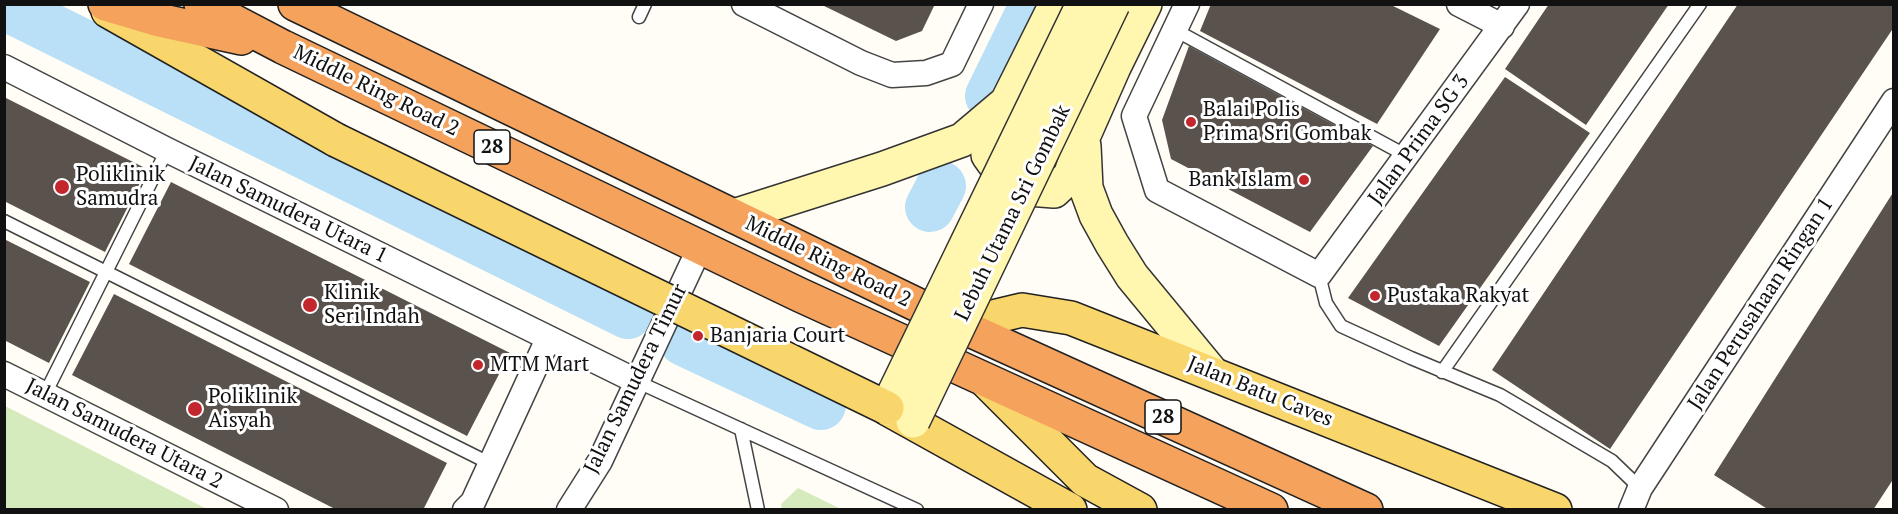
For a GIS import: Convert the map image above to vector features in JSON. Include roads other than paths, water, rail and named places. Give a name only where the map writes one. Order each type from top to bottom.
[{"type":"highway","points":[[105,4],[159,20],[283,47]]},
{"type":"highway","name":"Middle Ring Road 2","points":[[201,4],[283,47],[800,296],[1271,510]]},
{"type":"highway","name":"Middle Ring Road 2","points":[[295,4],[329,16],[959,325],[1366,510]]},
{"type":"main road","points":[[96,4],[336,140],[900,415],[1070,510]]},
{"type":"main road","name":"Jalan Batu Caves","points":[[959,325],[1022,310],[1071,318],[1555,510]]},
{"type":"main road","points":[[983,378],[1085,480],[1140,510]]},
{"type":"street","points":[[744,4],[861,63],[892,75],[926,73],[952,64],[981,4]]},
{"type":"street","points":[[1056,4],[1006,102],[988,155],[1003,176],[1028,189],[1054,191],[1070,176],[1084,135]]},
{"type":"street","name":"Lebuh Utama Sri Gombak","points":[[900,415],[1083,4]]},
{"type":"street","name":"Lebuh Utama Sri Gombak","points":[[900,415],[1113,4]]},
{"type":"street","name":"Lebuh Utama Sri Gombak","points":[[1145,4],[1084,135],[1086,188],[1096,215],[1132,276],[1212,373]]},
{"type":"street","points":[[1187,4],[1134,116],[1157,190],[1319,275]]},
{"type":"street","points":[[1459,4],[1502,26]]},
{"type":"street","name":"Jalan Prima SG 3","points":[[1319,275],[1517,4]]},
{"type":"street","name":"Jalan Samudera Utara 1","points":[[4,67],[167,150],[638,382]]},
{"type":"street","name":"Jalan Perusahaan Ringan 1","points":[[1636,499],[1893,101]]},
{"type":"street","points":[[734,216],[882,170],[962,140],[1006,102]]},
{"type":"street","name":"Jalan Samudera Timur","points":[[569,510],[600,461],[700,247]]},
{"type":"street","points":[[465,510],[473,502],[548,339]]},
{"type":"street","name":"Jalan Samudera Utara 2","points":[[4,374],[276,510]]},
{"type":"lane","points":[[639,17],[645,4]]},
{"type":"lane","points":[[1442,372],[1700,4]]},
{"type":"lane","points":[[1175,30],[1407,156]]},
{"type":"lane","points":[[45,394],[167,150]]},
{"type":"lane","points":[[4,221],[491,464]]},
{"type":"lane","points":[[1319,275],[1326,303],[1341,326],[1442,372],[1500,395],[1612,461],[1636,499]]},
{"type":"lane","points":[[638,382],[917,510]]},
{"type":"lane","points":[[741,429],[758,510]]},
{"type":"waterway","points":[[990,96],[1035,4]]},
{"type":"waterway","points":[[4,5],[628,314]]},
{"type":"waterway","points":[[930,207],[941,186]]},
{"type":"waterway","points":[[684,341],[821,405]]},
{"type":"place","name":"Balai Polis Prima Sri Gombak","points":[[1191,122]]},
{"type":"place","name":"Bank Islam","points":[[1304,180]]},
{"type":"place","name":"Poliklinik Samudra","points":[[62,187]]},
{"type":"place","name":"Pustaka Rakyat","points":[[1375,296]]},
{"type":"place","name":"Klinik Seri Indah","points":[[310,305]]},
{"type":"place","name":"Banjaria Court","points":[[698,336]]},
{"type":"place","name":"MTM Mart","points":[[478,365]]},
{"type":"place","name":"Poliklinik Aisyah","points":[[195,409]]}]
